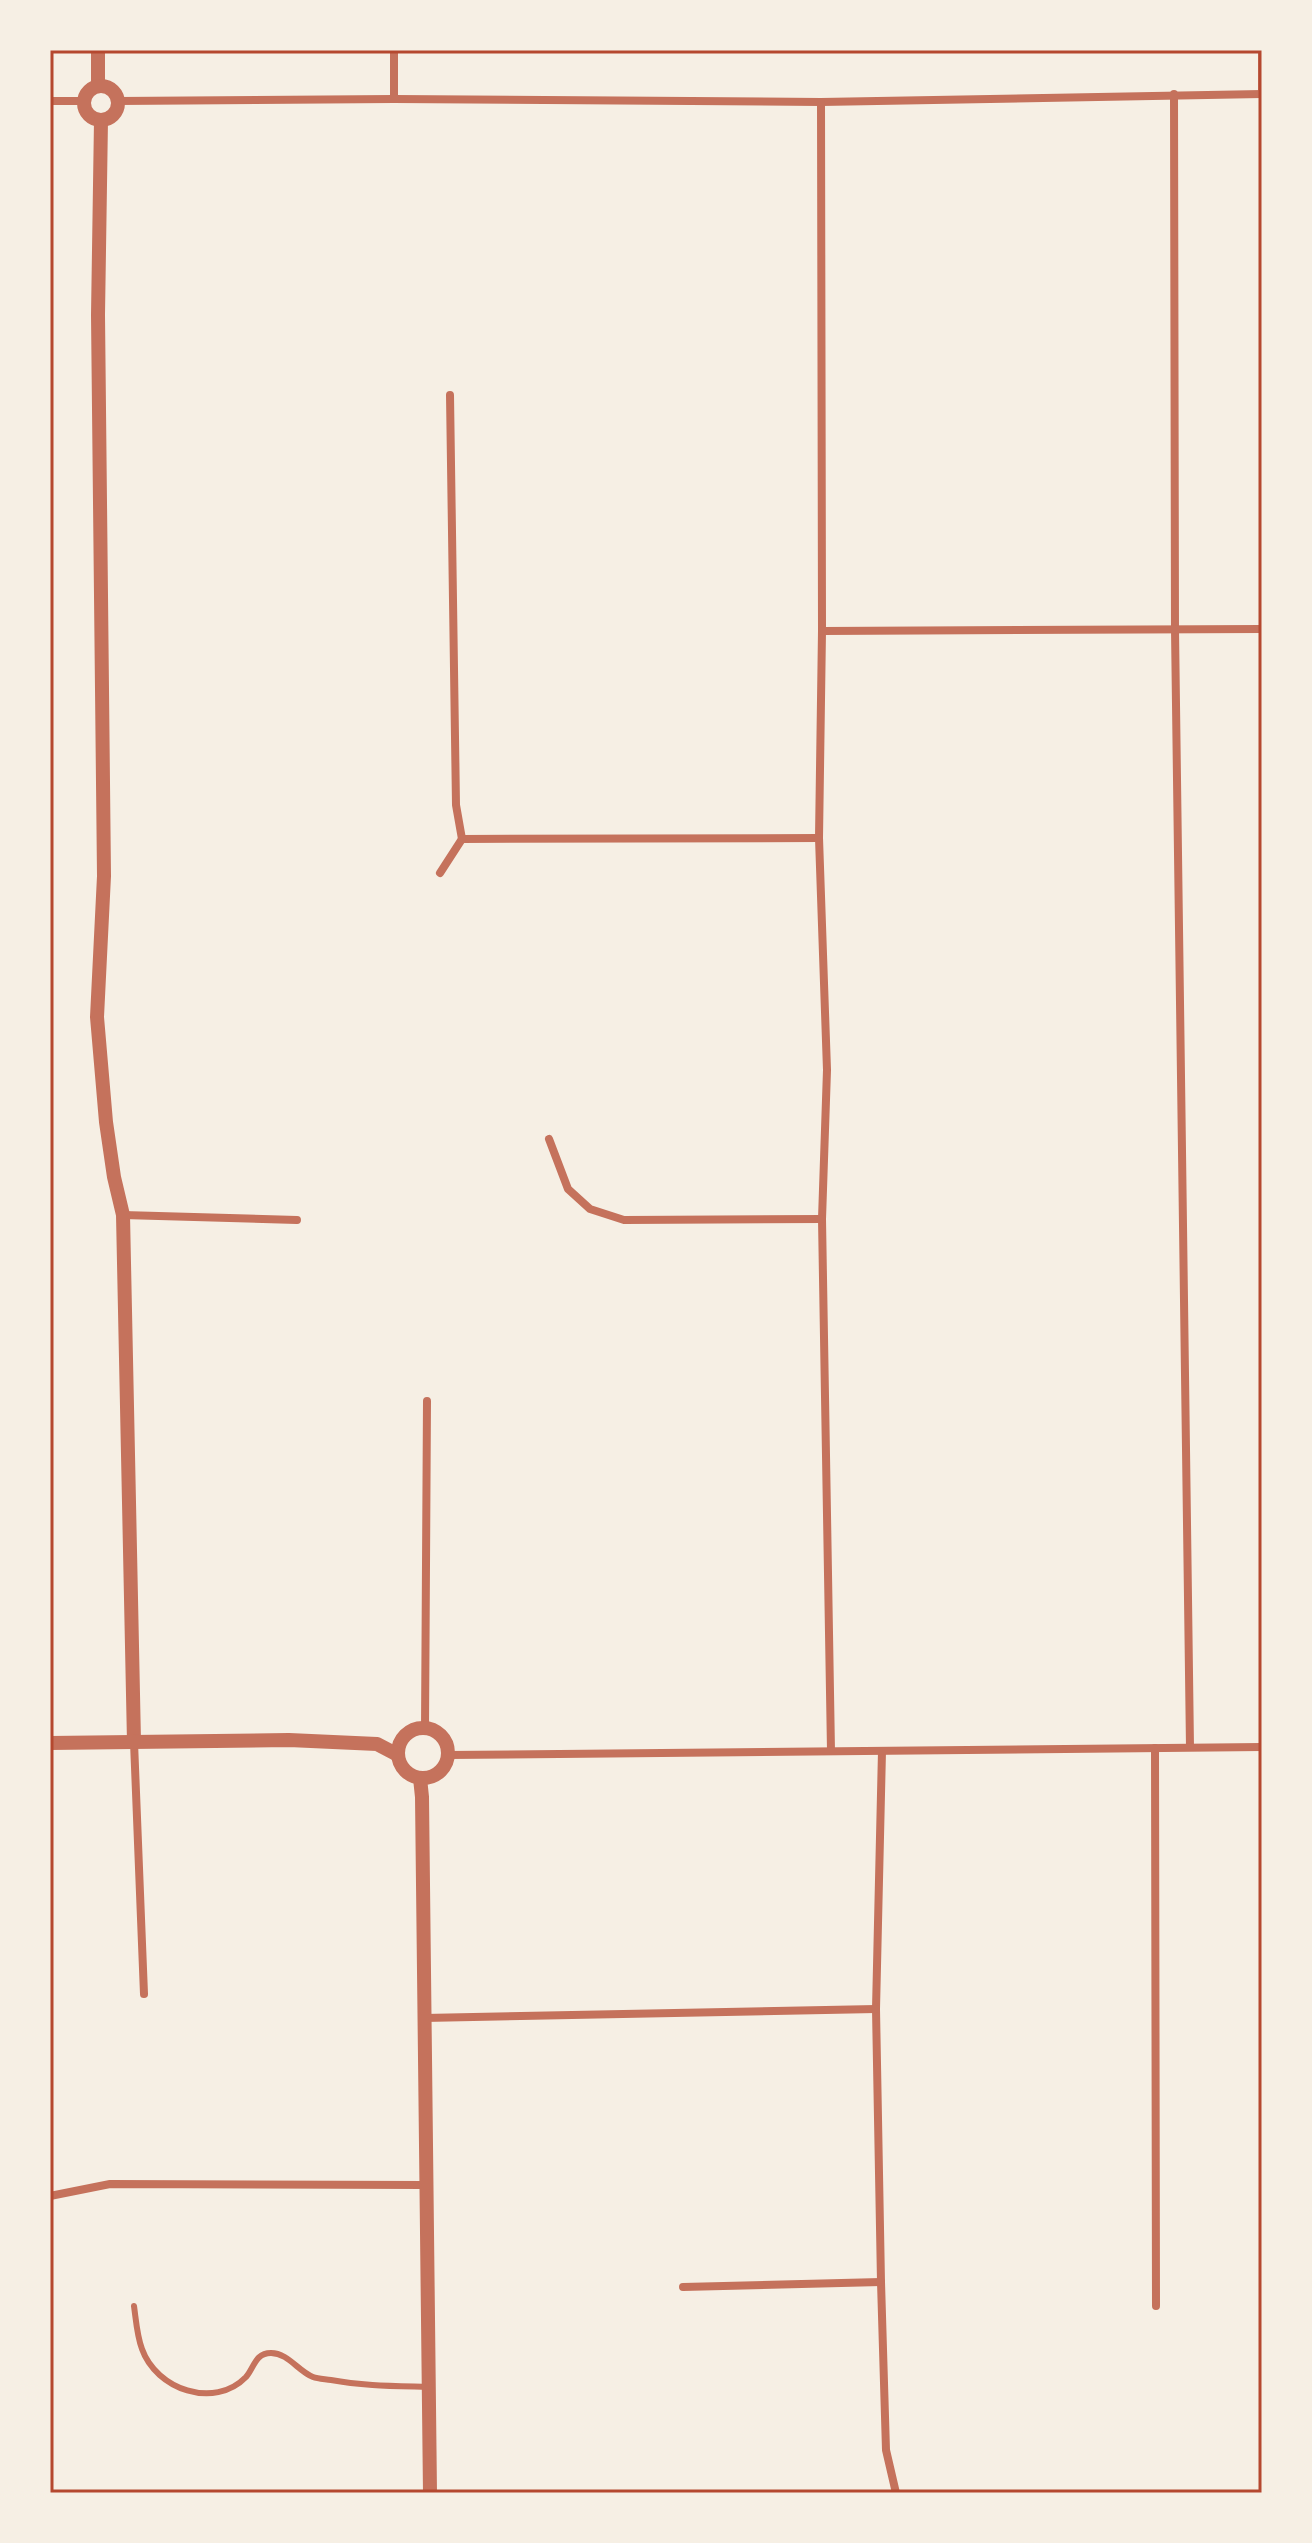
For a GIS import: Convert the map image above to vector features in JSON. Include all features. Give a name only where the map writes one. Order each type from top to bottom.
[{"type":"street","points":[[98,50],[98,86]]},
{"type":"street","points":[[394,50],[394,99]]},
{"type":"street","points":[[118,101],[821,102],[1262,94],[1262,50]]},
{"type":"street","points":[[98,86],[113,91],[118,101],[111,117],[101,120],[86,112],[84,101],[89,91],[98,86]]},
{"type":"street","points":[[1174,94],[1175,630],[1190,1747]]},
{"type":"street","points":[[50,101],[84,101]]},
{"type":"street","points":[[821,102],[822,631],[819,838],[827,1070],[822,1219],[831,1751]]},
{"type":"street","points":[[101,120],[98,315],[104,876],[97,1017],[106,1122],[123,1215],[134,1742],[144,1994]]},
{"type":"street","points":[[440,873],[462,839],[456,805],[450,395]]},
{"type":"street","points":[[822,631],[1262,629]]},
{"type":"street","points":[[462,839],[819,838]]},
{"type":"street","points":[[549,1139],[568,1189],[590,1209],[624,1220],[822,1219]]},
{"type":"street","points":[[123,1215],[297,1220]]},
{"type":"street","points":[[425,1728],[427,1401]]},
{"type":"street","points":[[425,1728],[433,1730],[444,1740],[448,1755],[446,1763],[435,1775],[420,1778],[413,1777],[402,1768],[398,1755],[402,1739],[416,1729],[425,1728]]},
{"type":"street","points":[[50,1743],[289,1740],[377,1744],[398,1755]]},
{"type":"street","points":[[448,1755],[1262,1747]]},
{"type":"street","points":[[1155,1748],[1156,2306]]},
{"type":"street","points":[[882,1751],[876,2009],[881,2282],[886,2450],[896,2493]]},
{"type":"street","points":[[420,1778],[430,2493]]},
{"type":"street","points":[[423,2018],[876,2009]]},
{"type":"street","points":[[50,2196],[110,2184],[425,2185]]},
{"type":"street","points":[[683,2287],[881,2282]]},
{"type":"lane","points":[[134,2306],[141,2348],[150,2364],[162,2380],[187,2390],[207,2395],[218,2393],[248,2375],[253,2363],[265,2354],[275,2353],[312,2377],[355,2385],[428,2387]]}]
